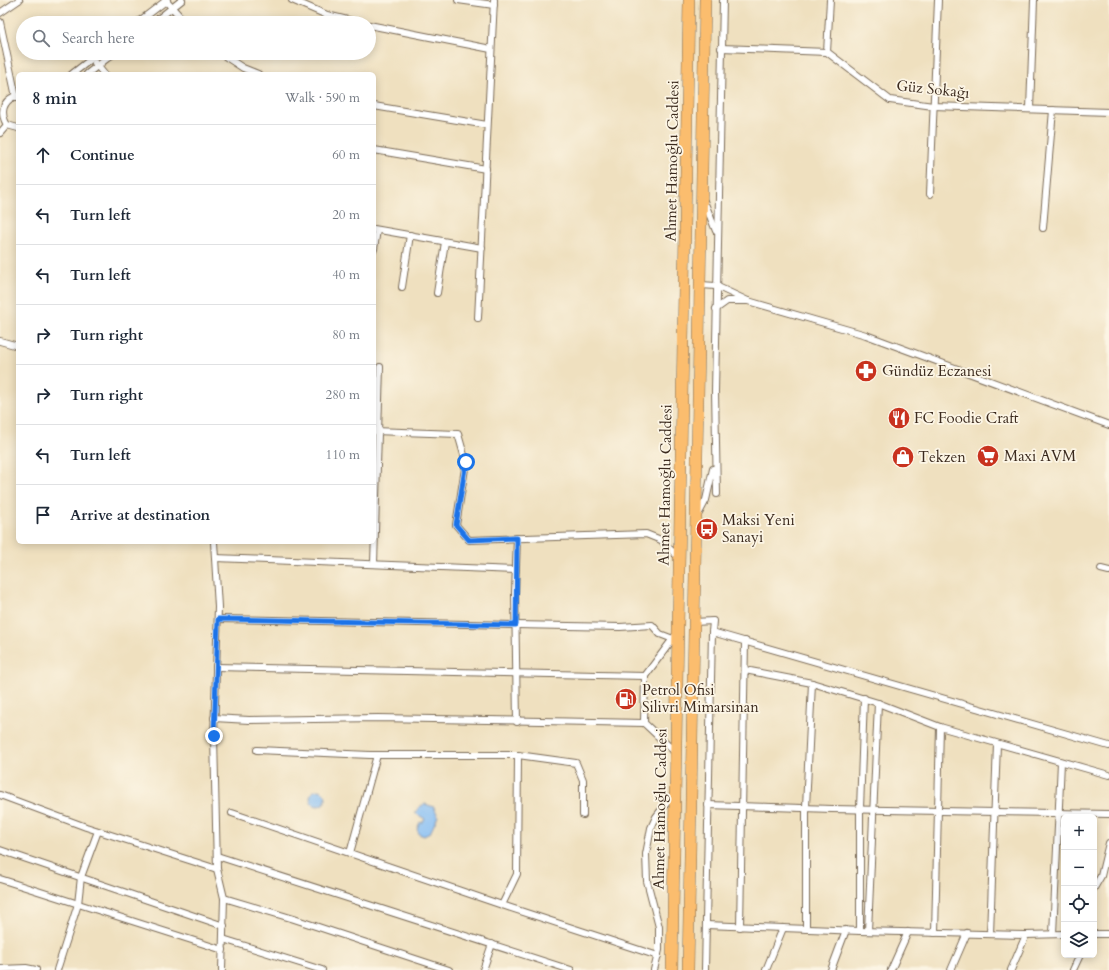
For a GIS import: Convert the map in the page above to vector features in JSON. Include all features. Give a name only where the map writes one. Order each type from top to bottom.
[{"type":"highway","name":"Ahmet Hamoğlu Caddesi","points":[[672,970],[676,790],[676,635],[679,558],[689,0]]},
{"type":"highway","name":"Ahmet Hamoğlu Caddesi","points":[[688,970],[705,0]]},
{"type":"highway","points":[[666,970],[674,914]]},
{"type":"highway","points":[[689,927],[694,970]]},
{"type":"street","points":[[0,13],[19,0]]},
{"type":"street","points":[[146,16],[166,0],[179,16]]},
{"type":"street","points":[[162,16],[182,0]]},
{"type":"street","points":[[292,0],[331,16]]},
{"type":"street","points":[[458,0],[494,2],[478,318]]},
{"type":"street","points":[[716,494],[716,286],[722,0]]},
{"type":"street","points":[[721,48],[827,52],[830,0]]},
{"type":"street","points":[[930,194],[938,0]]},
{"type":"street","points":[[1030,109],[1034,0]]},
{"type":"street","points":[[0,22],[16,93]]},
{"type":"street","points":[[376,26],[491,49]]},
{"type":"street","name":"Güz Sokağı","points":[[827,52],[890,100],[933,106],[1109,112]]},
{"type":"street","points":[[75,72],[90,60]]},
{"type":"street","points":[[92,60],[102,72]]},
{"type":"street","points":[[90,72],[105,60]]},
{"type":"street","points":[[231,60],[243,68],[253,72]]},
{"type":"street","points":[[7,125],[2,114],[3,108],[11,98],[16,97]]},
{"type":"street","points":[[376,106],[487,125]]},
{"type":"street","points":[[1043,228],[1053,110]]},
{"type":"street","points":[[7,125],[16,127]]},
{"type":"street","points":[[0,133],[7,125]]},
{"type":"street","points":[[376,150],[486,169]]},
{"type":"street","points":[[701,196],[717,235]]},
{"type":"street","points":[[376,229],[482,248]]},
{"type":"street","points":[[402,286],[410,235]]},
{"type":"street","points":[[437,293],[445,242]]},
{"type":"street","points":[[701,285],[716,286],[748,301],[866,335],[1109,426]]},
{"type":"street","points":[[716,309],[727,301],[748,301]]},
{"type":"street","points":[[0,341],[16,345]]},
{"type":"street","points":[[380,367],[376,431],[458,434],[466,462],[456,525],[469,540],[646,534],[660,540],[679,558]]},
{"type":"street","points":[[695,522],[706,500],[711,481],[715,442]]},
{"type":"street","points":[[517,538],[517,722]]},
{"type":"street","points":[[214,544],[218,619],[214,718],[217,856],[218,870],[224,898],[222,970]]},
{"type":"street","points":[[374,544],[374,564]]},
{"type":"street","points":[[215,558],[301,563],[374,564],[516,570]]},
{"type":"street","points":[[1101,569],[1109,571]]},
{"type":"street","points":[[218,619],[620,627],[652,625],[660,634],[676,635]]},
{"type":"street","points":[[694,622],[713,621],[705,970]]},
{"type":"street","points":[[712,632],[1109,746]]},
{"type":"street","points":[[644,723],[645,676],[676,635]]},
{"type":"street","points":[[740,927],[745,670],[744,641]]},
{"type":"street","points":[[216,667],[645,676]]},
{"type":"street","points":[[745,670],[812,683],[864,698],[940,727],[1109,775]]},
{"type":"street","points":[[806,929],[806,807],[812,683]]},
{"type":"street","points":[[860,931],[860,809],[864,698]]},
{"type":"street","points":[[868,931],[872,810],[878,703]]},
{"type":"street","points":[[214,718],[249,720],[378,718],[517,722],[644,723],[676,753]]},
{"type":"street","points":[[935,933],[940,727]]},
{"type":"street","points":[[990,934],[997,744]]},
{"type":"street","points":[[257,750],[377,755],[518,755],[576,763],[583,780],[583,816]]},
{"type":"street","points":[[350,853],[377,755]]},
{"type":"street","points":[[502,905],[517,874],[518,755]]},
{"type":"street","points":[[1053,934],[1061,762]]},
{"type":"street","points":[[654,970],[658,956],[659,927],[647,881],[646,854],[654,823],[676,790]]},
{"type":"street","points":[[0,795],[98,831],[218,870]]},
{"type":"street","points":[[708,805],[872,810],[1109,814]]},
{"type":"street","points":[[232,813],[502,905],[658,956]]},
{"type":"street","points":[[57,970],[78,904],[82,877],[98,831]]},
{"type":"street","points":[[1095,886],[1101,876],[1109,843]]},
{"type":"street","points":[[0,850],[224,926]]},
{"type":"street","points":[[217,856],[571,970]]},
{"type":"street","points":[[0,878],[223,950]]},
{"type":"street","points":[[224,898],[294,919],[448,970]]},
{"type":"street","points":[[706,925],[935,933],[1026,935],[1061,934]]},
{"type":"street","points":[[766,970],[783,928]]},
{"type":"street","points":[[831,970],[846,930]]},
{"type":"street","points":[[891,970],[908,932]]},
{"type":"street","points":[[952,970],[967,933]]},
{"type":"street","points":[[1097,934],[1109,934]]},
{"type":"street","points":[[1011,970],[1026,935]]},
{"type":"street","points":[[223,939],[322,970]]},
{"type":"street","points":[[483,970],[492,944]]},
{"type":"street","points":[[1073,970],[1079,958]]},
{"type":"street","points":[[0,969],[26,968],[36,970]]},
{"type":"water","points":[[315,790],[321,790],[326,795],[324,804],[321,806],[315,806],[310,801],[310,795]]},
{"type":"water","points":[[425,804],[434,807],[438,816],[430,833],[424,836],[419,834],[417,829],[420,822],[422,823],[425,819],[415,813],[419,807]]},
{"type":"place","name":"Gündüz Eczanesi","points":[[866,371]]},
{"type":"place","name":"FC Foodie Craft","points":[[899,418]]},
{"type":"place","name":"Maxi AVM","points":[[988,456]]},
{"type":"place","name":"Tekzen","points":[[903,457]]},
{"type":"place","name":"Maksi Yeni Sanayi","points":[[707,529]]},
{"type":"place","name":"Petrol Ofisi Silivri Mimarsinan","points":[[626,699]]},
{"type":"route","points":[[214,736],[218,619],[516,625],[515,593],[517,538],[469,540],[456,525],[466,462]]}]
